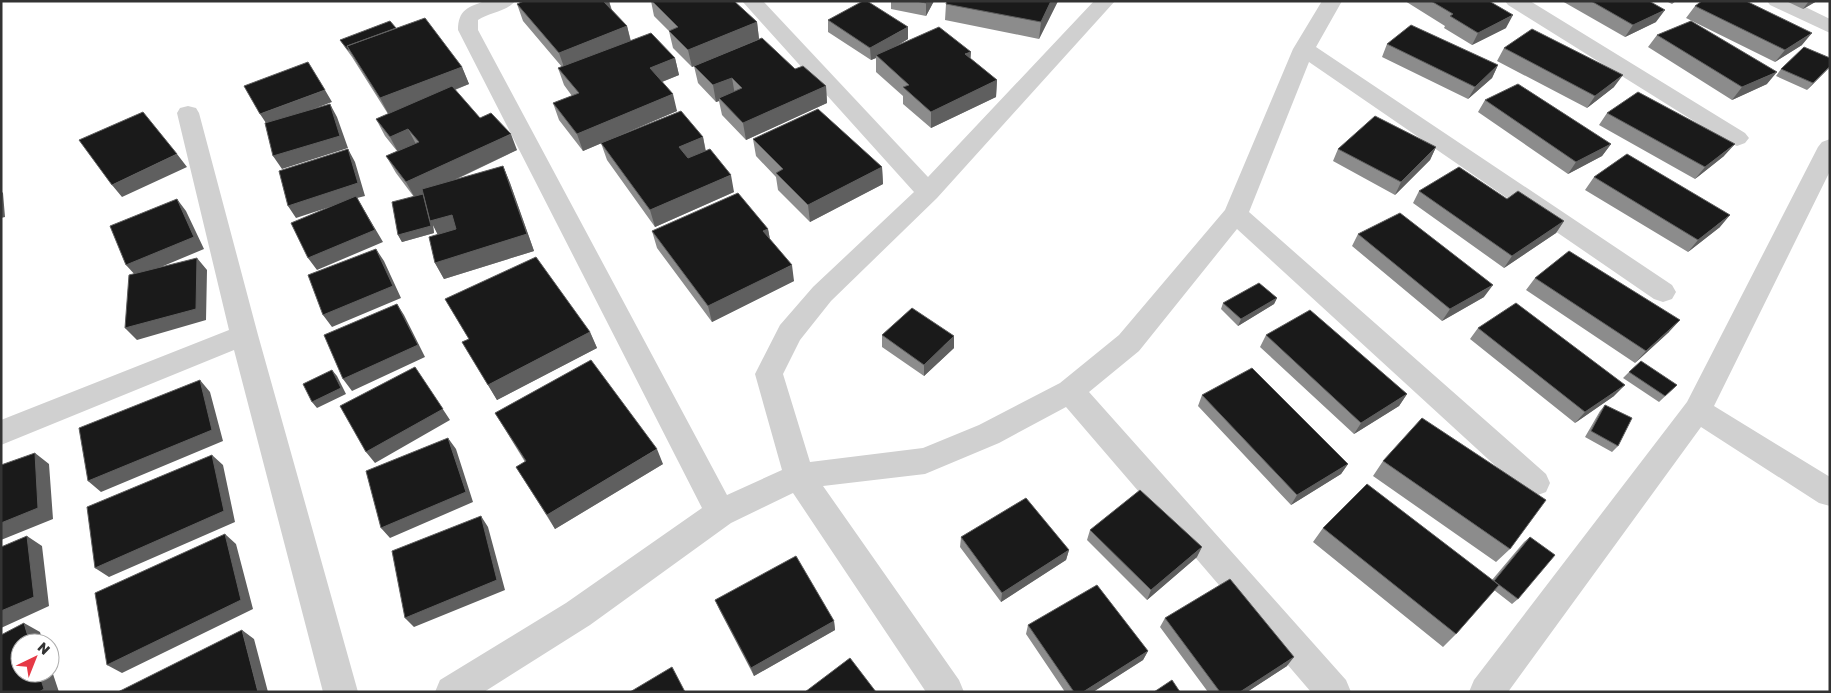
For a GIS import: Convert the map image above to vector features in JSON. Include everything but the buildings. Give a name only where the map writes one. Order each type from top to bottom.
[{"type":"street","points":[[505,1],[480,10],[468,18],[468,30],[720,513]]},
{"type":"street","points":[[752,1],[928,192]]},
{"type":"street","points":[[946,692],[798,476],[768,374],[790,333],[822,294],[928,192],[1105,1]]},
{"type":"street","points":[[463,689],[578,614],[720,513],[798,476],[926,461],[989,434],[1070,392],[1129,343],[1236,214],[1304,49],[1332,1]]},
{"type":"street","points":[[1515,1],[1738,138]]},
{"type":"street","points":[[1777,1],[1830,27]]},
{"type":"street","points":[[1304,49],[1663,292]]},
{"type":"street","points":[[188,113],[244,336],[341,692]]},
{"type":"street","points":[[1486,692],[1697,410],[1830,147]]},
{"type":"street","points":[[1236,214],[1535,483]]},
{"type":"street","points":[[1,433],[244,336]]},
{"type":"street","points":[[1070,392],[1334,692]]},
{"type":"street","points":[[1697,410],[1830,493]]}]
